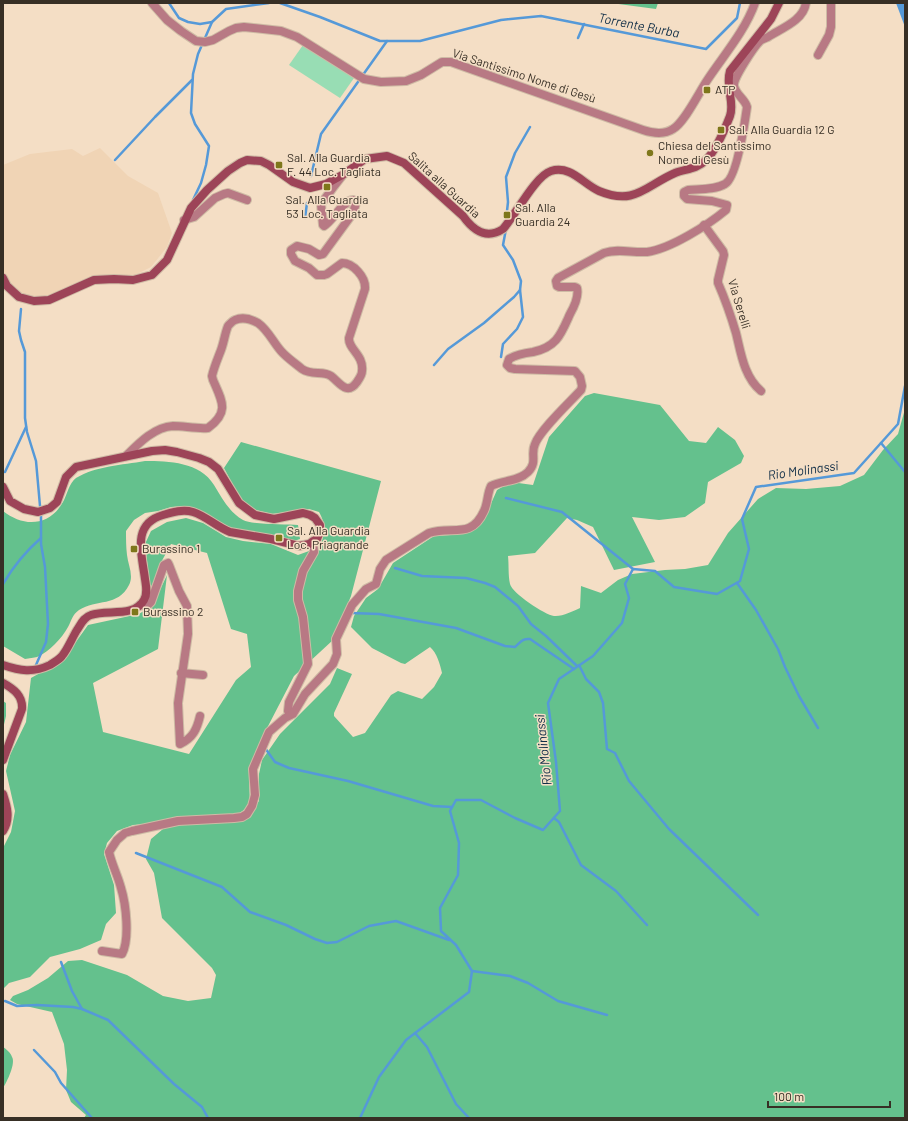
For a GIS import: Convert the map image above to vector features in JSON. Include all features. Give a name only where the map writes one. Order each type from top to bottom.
[{"type":"main road","name":"Salita alla Guardia","points":[[3,278],[7,286],[20,297],[34,300],[49,300],[94,280],[133,280],[152,275],[167,260],[190,208],[228,171],[247,160],[261,161],[294,182],[310,188],[326,184],[344,174],[365,159],[387,156],[404,163],[463,216],[470,225],[476,230],[487,234],[498,233],[503,230],[539,180],[549,171],[565,170],[574,174],[594,189],[613,196],[624,197],[632,195],[649,188],[679,171],[693,168],[704,163],[709,157],[719,140],[732,111],[728,84],[730,72],[759,39],[779,3]]},
{"type":"main road","points":[[3,487],[10,501],[24,509],[38,512],[50,508],[57,502],[66,477],[76,467],[152,451],[165,450],[200,458],[209,462],[218,469],[239,503],[255,515],[274,519],[303,513],[316,518],[320,525],[320,531],[317,539],[299,546],[271,539],[230,532],[224,530],[204,517],[187,511],[175,512],[152,519],[146,525],[140,542],[147,591],[145,599],[140,605],[126,611],[96,613],[89,615],[83,620],[62,656],[47,666],[27,671],[3,665]]},
{"type":"main road","points":[[3,683],[14,690],[19,696],[22,704],[22,709],[3,760]]},
{"type":"main road","points":[[3,794],[8,815],[3,831]]},
{"type":"street","name":"Via Santissimo Nome di Gesù","points":[[152,3],[167,20],[196,41],[205,42],[214,40],[236,28],[244,27],[281,31],[297,37],[364,79],[381,82],[406,81],[421,75],[442,62],[451,62],[648,132],[660,133],[673,129],[682,120],[707,79],[747,21],[755,3]]},
{"type":"street","points":[[102,951],[122,954],[125,949],[126,929],[123,897],[109,852],[114,843],[125,833],[161,824],[178,821],[234,818],[242,817],[247,814],[252,806],[255,795],[253,769],[269,732],[293,714],[301,699],[309,689],[334,664],[337,654],[336,639],[343,627],[352,604],[363,593],[376,584],[380,569],[386,560],[429,532],[457,531],[473,526],[480,520],[485,509],[491,486],[518,478],[528,472],[534,461],[533,447],[535,442],[581,390],[582,384],[575,371],[515,369],[510,368],[507,365],[508,361],[513,357],[543,349],[552,344],[561,335],[578,292],[577,288],[575,287],[557,286],[556,281],[558,278],[604,253],[615,250],[640,252],[656,250],[683,238],[726,210],[727,206],[712,201],[687,199],[684,194],[688,190],[722,186],[729,181],[741,146],[747,107],[736,90],[734,82],[759,39],[800,16],[803,13],[806,3]]},
{"type":"street","points":[[818,56],[829,35],[831,27],[831,3]]},
{"type":"street","points":[[126,456],[142,441],[160,430],[174,426],[208,428],[215,422],[221,414],[223,405],[212,376],[228,327],[234,320],[246,319],[257,323],[266,331],[282,352],[304,370],[310,373],[330,375],[341,386],[346,388],[350,388],[355,385],[360,378],[362,364],[361,358],[350,344],[349,338],[365,289],[364,281],[357,270],[346,263],[342,263],[327,274],[320,275],[295,261],[291,254],[291,250],[297,246],[323,254],[354,213],[356,203],[355,201],[351,200],[346,202],[329,223],[324,226],[323,225],[321,204],[344,174]]},
{"type":"street","points":[[184,220],[194,217],[215,198],[224,194],[233,195],[247,200]]},
{"type":"street","name":"Via Serelli","points":[[704,225],[723,251],[724,255],[718,283],[736,333],[746,369],[754,386],[761,391]]},
{"type":"street","points":[[290,715],[288,711],[289,702],[308,664],[302,617],[298,600],[298,591],[303,571],[314,552],[313,541]]},
{"type":"street","points":[[140,605],[147,606],[151,602],[164,565],[168,563],[179,591],[187,606],[188,634],[181,673],[178,703],[180,744],[193,735],[200,716]]},
{"type":"street","points":[[181,673],[203,675]]},
{"type":"shaded area","points":[[100,148],[128,176],[158,193],[172,233],[167,247],[151,267],[135,275],[94,276],[49,295],[32,298],[22,295],[12,288],[3,272],[3,165],[30,154],[72,149],[83,156]]},
{"type":"green space","points":[[611,3],[658,3],[656,9]]},
{"type":"green space","points":[[303,45],[354,78],[340,98],[289,65]]},
{"type":"green space","points":[[594,393],[660,405],[689,441],[706,443],[718,427],[735,440],[744,456],[741,463],[708,482],[705,503],[685,517],[659,520],[632,517],[655,562],[614,570],[593,527],[577,520],[567,518],[535,553],[508,556],[509,581],[512,588],[529,603],[554,616],[564,615],[580,608],[581,586],[601,593],[618,580],[632,574],[685,569],[708,565],[728,533],[758,499],[776,488],[806,489],[840,486],[864,475],[883,450],[898,434],[905,409],[905,1118],[84,1118],[86,1115],[71,1102],[66,1090],[67,1070],[64,1044],[52,1012],[17,1004],[10,1000],[13,996],[28,990],[48,978],[68,961],[82,960],[127,975],[163,996],[188,1001],[211,998],[216,975],[212,968],[162,918],[154,873],[146,859],[151,839],[171,824],[248,815],[259,801],[259,774],[262,760],[280,734],[330,684],[337,668],[352,674],[334,716],[353,737],[365,733],[391,695],[398,691],[422,699],[434,687],[442,673],[436,655],[430,647],[405,664],[401,663],[372,648],[351,627],[354,616],[366,598],[378,589],[393,563],[434,536],[451,535],[475,528],[486,515],[497,490],[511,482],[533,485],[549,437],[585,396]]},
{"type":"green space","points":[[241,442],[381,481],[351,596],[333,640],[294,676],[265,732],[254,758],[249,776],[250,805],[236,816],[133,825],[117,831],[107,843],[104,854],[114,885],[116,913],[106,924],[101,940],[80,949],[50,957],[30,977],[9,983],[3,989],[3,848],[11,832],[15,811],[6,771],[10,755],[26,722],[31,678],[63,660],[88,625],[139,614],[153,605],[167,575],[158,649],[93,683],[103,732],[189,754],[236,680],[251,667],[247,634],[231,629],[207,553],[171,544],[158,568],[155,585],[150,586],[145,544],[151,531],[167,522],[186,518],[203,523],[226,537],[243,541],[271,544],[298,555],[320,547],[324,526],[319,512],[309,509],[272,514],[256,510],[241,500],[224,468]]},
{"type":"green space","points":[[145,461],[183,464],[192,467],[208,477],[226,504],[238,517],[247,522],[254,523],[298,525],[300,539],[294,541],[231,528],[198,510],[184,506],[171,507],[145,513],[134,520],[126,531],[127,552],[131,578],[129,585],[119,597],[79,610],[73,616],[59,640],[42,655],[25,659],[3,646],[3,511],[19,520],[27,522],[43,520],[51,516],[57,510],[63,502],[68,489],[76,478],[101,468]]},
{"type":"green space","points":[[3,701],[6,703],[6,716],[3,729]]},
{"type":"green space","points":[[3,1047],[10,1053],[13,1064],[3,1088]]},
{"type":"water","points":[[896,3],[905,3],[905,27]]},
{"type":"waterway","name":"Torrente Burba","points":[[169,3],[179,18],[188,22],[200,24],[212,22],[226,9],[269,3]]},
{"type":"waterway","name":"Torrente Burba","points":[[280,3],[380,41],[420,41],[501,20],[541,16],[706,49],[737,18],[740,3]]},
{"type":"waterway","points":[[193,200],[201,183],[209,146],[195,124],[191,113],[193,74],[198,54],[212,22]]},
{"type":"waterway","points":[[578,38],[584,24]]},
{"type":"waterway","points":[[311,176],[321,134],[387,41]]},
{"type":"waterway","points":[[115,160],[192,80]]},
{"type":"waterway","points":[[506,220],[508,202],[506,177],[515,153],[530,127]]},
{"type":"waterway","points":[[305,218],[307,203]]},
{"type":"waterway","points":[[434,365],[448,349],[484,323],[520,290],[521,281],[513,260],[503,245],[506,229]]},
{"type":"waterway","points":[[501,357],[503,344],[517,329],[523,317],[520,290]]},
{"type":"waterway","points":[[21,309],[19,331],[25,352],[25,418],[27,432],[36,461],[40,506]]},
{"type":"waterway","name":"Rio Molinassi","points":[[360,1118],[379,1077],[406,1040],[469,992],[472,971],[456,945],[441,931],[440,908],[458,875],[459,843],[450,811],[456,800],[481,800],[515,818],[543,830],[560,811],[556,762],[548,703],[559,679],[593,656],[622,623],[629,598],[625,584],[633,569],[655,571],[674,587],[717,594],[740,581],[749,549],[742,519],[756,487],[854,473],[898,424],[905,386]]},
{"type":"waterway","points":[[5,472],[26,427]]},
{"type":"waterway","points":[[881,443],[905,472]]},
{"type":"waterway","points":[[506,498],[562,512],[633,569]]},
{"type":"waterway","points":[[36,665],[46,642],[48,624],[45,567],[41,544],[41,514]]},
{"type":"waterway","points":[[3,584],[20,560],[41,538]]},
{"type":"waterway","points":[[395,568],[422,576],[466,578],[495,587],[518,606],[531,624],[546,636],[577,666]]},
{"type":"waterway","points":[[737,583],[756,610],[778,649],[799,696],[818,728]]},
{"type":"waterway","points":[[351,613],[379,614],[456,628],[505,646],[515,647],[523,640],[530,639],[574,669]]},
{"type":"waterway","points":[[579,665],[586,679],[599,692],[603,703],[607,749],[615,753],[629,781],[669,829],[758,915]]},
{"type":"waterway","points":[[265,748],[275,762],[289,768],[348,781],[433,806],[452,807]]},
{"type":"waterway","points":[[554,818],[559,822],[581,865],[616,891],[647,925]]},
{"type":"waterway","points":[[136,853],[222,887],[250,912],[286,925],[327,943],[337,942],[369,926],[396,921],[449,940]]},
{"type":"waterway","points":[[61,962],[72,991],[82,1009]]},
{"type":"waterway","points":[[472,971],[510,976],[528,983],[558,1001],[607,1015]]},
{"type":"waterway","points":[[5,1001],[17,1006],[37,1005],[73,1007],[82,1009],[108,1020],[174,1084],[202,1107],[208,1118]]},
{"type":"waterway","points":[[415,1033],[427,1047],[456,1104],[469,1118]]},
{"type":"waterway","points":[[34,1050],[55,1072],[61,1083],[92,1118]]},
{"type":"place","name":"ATP","points":[[707,90]]},
{"type":"place","name":"Sal. Alla Guardia 12 G","points":[[721,130]]},
{"type":"place","name":"Chiesa del Santissimo Nome di Gesù","points":[[650,153]]},
{"type":"place","name":"Sal. Alla Guardia F. 44 Loc. Tagliata","points":[[279,165]]},
{"type":"place","name":"Sal. Alla Guardia 53 Loc. Tagliata","points":[[327,187]]},
{"type":"place","name":"Sal. Alla Guardia 24","points":[[507,215]]},
{"type":"place","name":"Sal. Alla Guardia Loc. Priagrande","points":[[279,538]]},
{"type":"place","name":"Burassino 1","points":[[134,549]]},
{"type":"place","name":"Burassino 2","points":[[135,612]]}]
